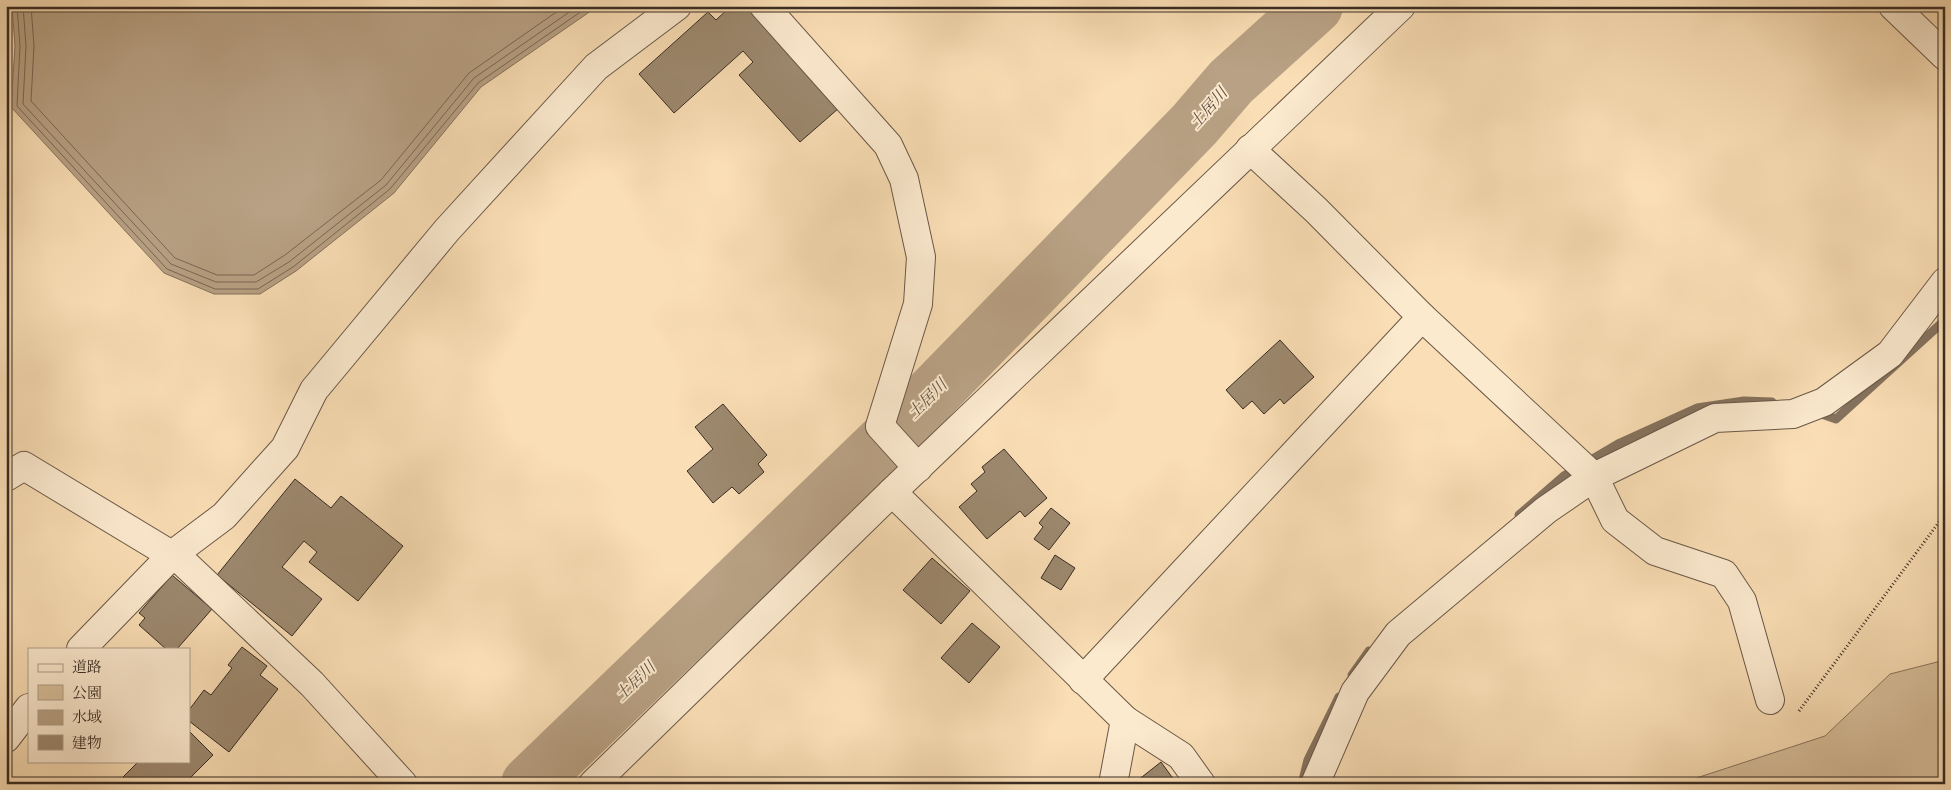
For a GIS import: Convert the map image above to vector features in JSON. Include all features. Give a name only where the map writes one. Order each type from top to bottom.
[{"type":"street","points":[[83,648],[172,555],[224,516],[285,448],[314,390],[447,230],[596,66],[677,6]]},
{"type":"street","points":[[764,6],[888,145],[904,178],[921,257],[918,304],[880,426],[912,461]]},
{"type":"street","points":[[593,784],[892,492],[912,461],[1250,149],[1401,6]]},
{"type":"street","points":[[1893,6],[1945,56]]},
{"type":"street","points":[[1250,149],[1316,210],[1422,317],[1594,477],[1614,520],[1655,551],[1724,574],[1742,601],[1770,700]]},
{"type":"street","points":[[1315,784],[1355,692],[1398,634],[1546,510],[1594,477],[1715,418],[1793,414],[1824,402],[1890,354],[1945,282]]},
{"type":"street","points":[[1083,680],[1422,317]]},
{"type":"street","points":[[6,477],[24,466],[183,562],[312,684],[403,784]]},
{"type":"street","points":[[892,492],[1125,720],[1181,756],[1201,784]]},
{"type":"street","points":[[6,738],[28,709]]},
{"type":"street","points":[[1113,784],[1125,720]]},
{"type":"path","points":[[1794,717],[1945,514]]},
{"type":"green space","points":[[1945,660],[1945,784],[1678,784],[1825,736],[1890,674]]},
{"type":"water","points":[[12,6],[598,6],[481,87],[394,193],[296,271],[260,294],[214,294],[164,273],[11,107],[15,46]]},
{"type":"building","points":[[731,6],[747,6],[839,108],[800,142],[739,75],[753,62],[743,51],[674,113],[639,74],[708,12],[716,20]]},
{"type":"building","points":[[1280,340],[1314,377],[1284,404],[1280,399],[1264,414],[1252,401],[1243,409],[1226,390]]},
{"type":"building","points":[[723,404],[767,455],[758,464],[764,472],[739,494],[732,487],[713,503],[687,471],[713,449],[695,427]]},
{"type":"building","points":[[1004,449],[1047,498],[1025,517],[1020,511],[987,539],[959,507],[977,491],[971,484],[985,472],[982,467]]},
{"type":"building","points":[[295,479],[331,508],[341,496],[403,546],[358,601],[309,562],[317,552],[304,541],[282,567],[322,599],[292,636],[217,575]]},
{"type":"building","points":[[1051,508],[1070,523],[1049,550],[1034,539],[1043,527],[1039,523]]},
{"type":"building","points":[[1055,555],[1075,568],[1061,590],[1041,578]]},
{"type":"building","points":[[932,558],[970,591],[941,624],[903,590]]},
{"type":"building","points":[[172,575],[212,609],[178,648],[165,648],[139,625],[145,618],[139,613]]},
{"type":"building","points":[[972,623],[1000,647],[969,683],[941,658]]},
{"type":"building","points":[[242,647],[267,666],[260,675],[278,689],[229,752],[190,722],[190,709],[204,690],[211,695],[232,668],[228,665]]},
{"type":"building","points":[[190,732],[213,755],[184,784],[130,784],[123,777],[138,762],[190,762]]},
{"type":"building","points":[[1161,762],[1177,784],[1133,784]]},
{"type":"waterway","name":"土居川","points":[[529,784],[910,417],[1194,125],[1231,82],[1315,6]]},
{"type":"waterway","points":[[1816,412],[1836,419],[1945,320]]},
{"type":"waterway","points":[[1519,515],[1564,476],[1620,443],[1697,408],[1744,401],[1772,402]]},
{"type":"waterway","points":[[1352,675],[1369,651]]},
{"type":"waterway","points":[[1302,784],[1308,760],[1339,697]]}]
